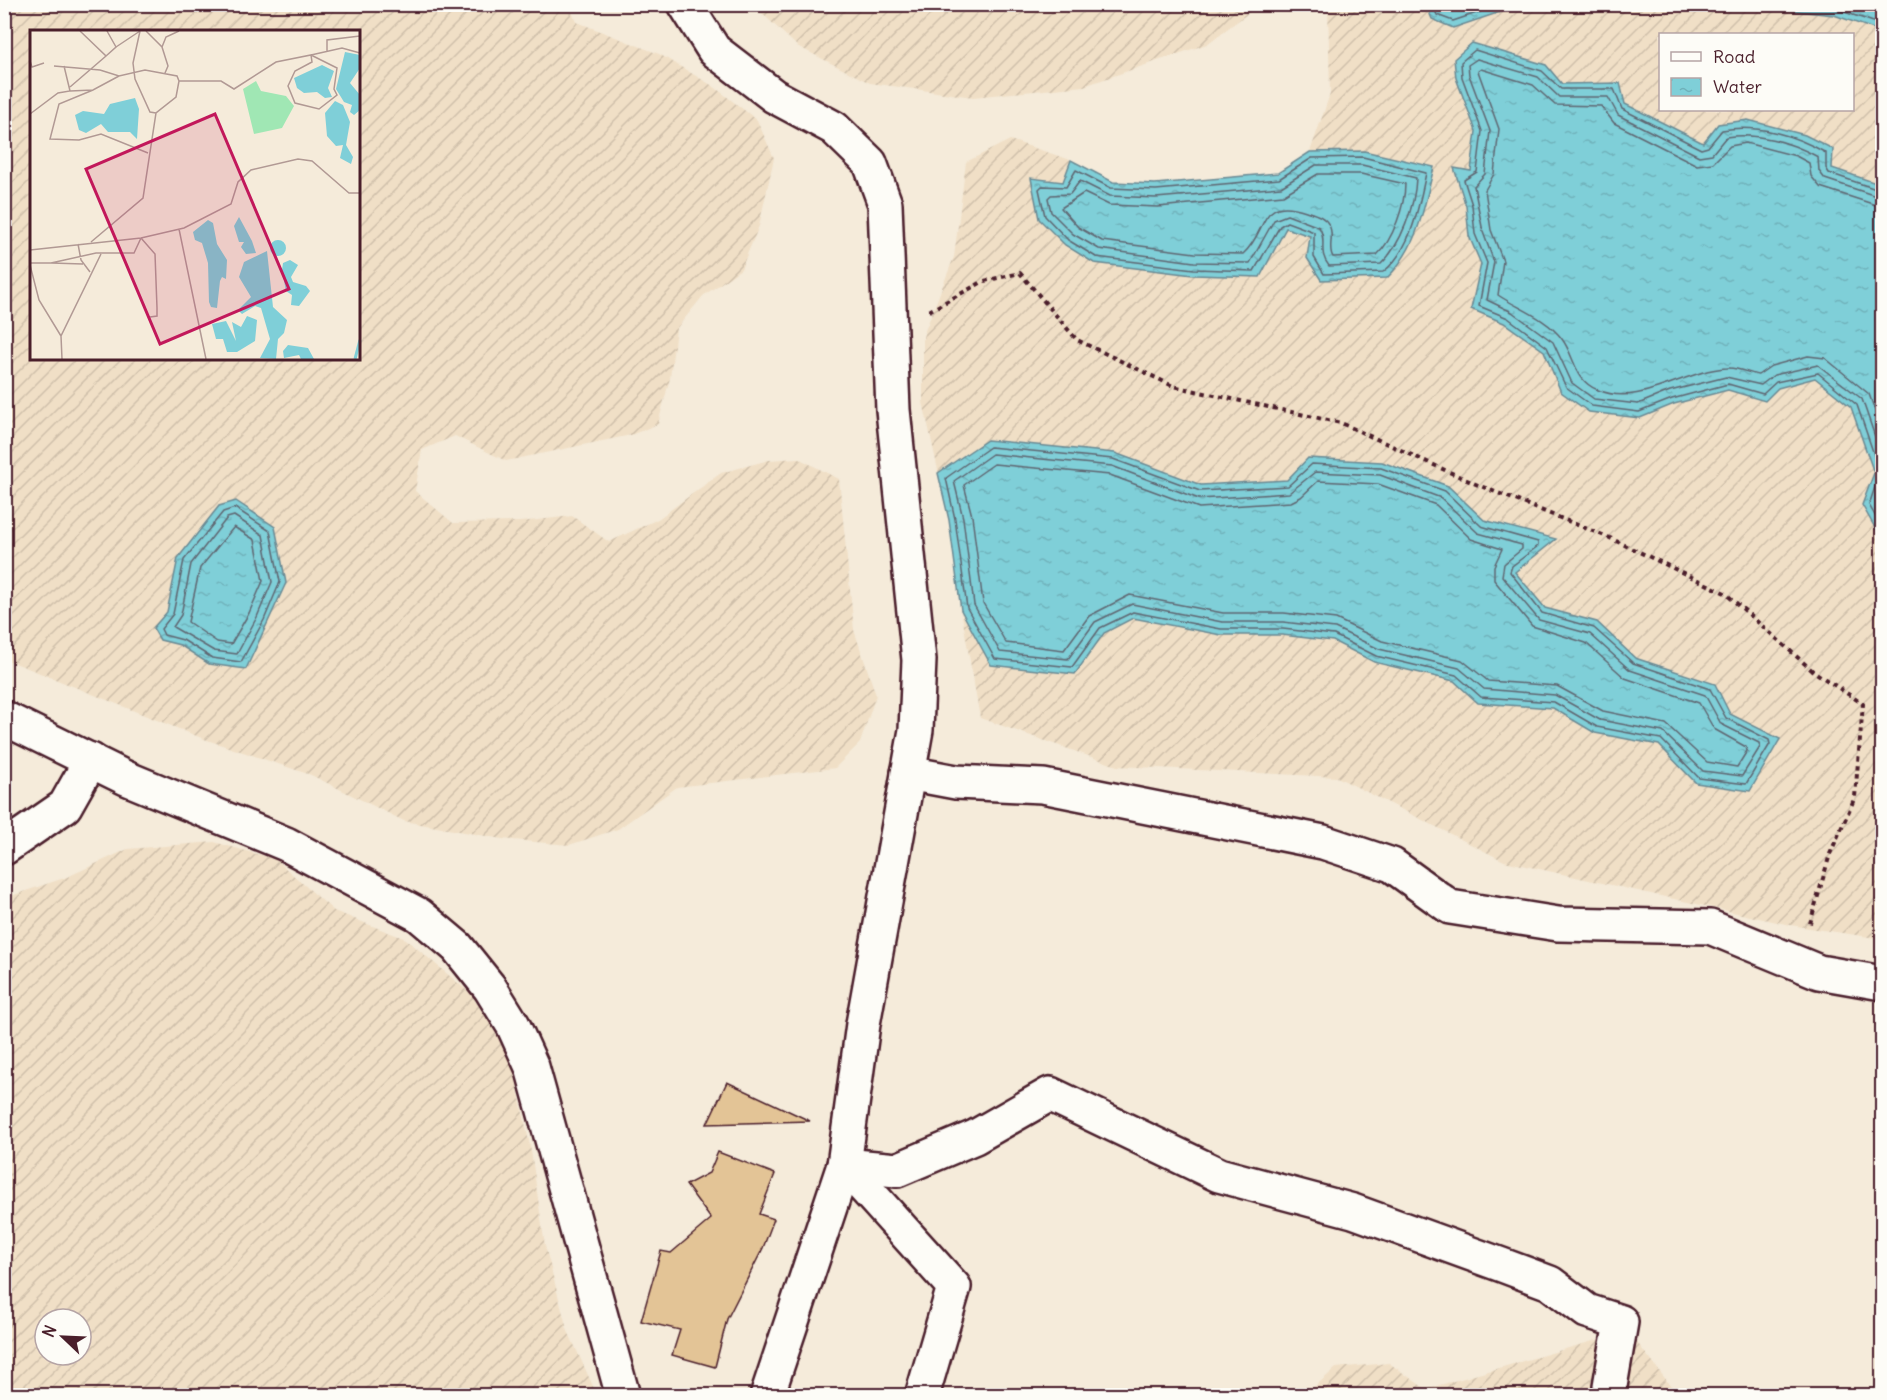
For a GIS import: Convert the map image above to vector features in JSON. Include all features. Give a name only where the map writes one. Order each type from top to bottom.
[{"type":"street","points":[[685,4],[714,50],[774,96],[834,128],[870,163],[885,204],[893,410],[919,660],[916,730],[863,1024],[844,1165],[767,1395]]},
{"type":"street","points":[[4,718],[126,778],[285,844],[419,915],[457,947],[501,1007],[532,1067],[623,1395]]},
{"type":"street","points":[[4,848],[65,806],[91,760]]},
{"type":"street","points":[[908,773],[956,782],[1043,786],[1323,842],[1392,865],[1450,907],[1558,924],[1710,927],[1819,972],[1882,983]]},
{"type":"street","points":[[844,1165],[897,1170],[975,1137],[1050,1094],[1219,1174],[1353,1211],[1550,1283],[1587,1311],[1621,1322],[1610,1386]]},
{"type":"street","points":[[844,1165],[954,1287],[922,1395]]},
{"type":"path","points":[[927,312],[984,281],[1020,273],[1077,340],[1173,386],[1341,423],[1478,485],[1610,538],[1725,593],[1813,671],[1863,704],[1855,797],[1830,854],[1805,942],[1819,972]]},
{"type":"shaded area","points":[[5,5],[568,5],[577,22],[659,54],[713,86],[757,120],[774,158],[759,226],[741,269],[703,296],[676,329],[670,378],[658,424],[631,435],[506,461],[455,436],[422,450],[415,491],[453,523],[520,522],[572,516],[609,542],[658,519],[721,473],[769,460],[798,458],[839,479],[854,630],[876,695],[860,743],[835,768],[677,787],[618,829],[569,845],[502,839],[404,821],[311,775],[204,739],[5,659]]},
{"type":"shaded area","points":[[753,5],[1259,5],[1207,44],[1084,86],[973,97],[870,83],[797,46]]},
{"type":"shaded area","points":[[1328,5],[1882,5],[1882,939],[1790,925],[1504,861],[1337,777],[1117,766],[980,718],[961,610],[949,520],[923,402],[923,336],[954,257],[966,162],[1010,140],[1071,160],[1113,182],[1155,184],[1278,173],[1310,152],[1330,94]]},
{"type":"shaded area","points":[[214,842],[275,859],[334,911],[406,939],[471,994],[511,1057],[531,1151],[545,1246],[567,1329],[597,1395],[5,1395],[5,1288],[11,1283],[5,1267],[5,898],[67,877],[128,849]]},
{"type":"shaded area","points":[[1628,1331],[1678,1395],[1304,1396],[1336,1368],[1389,1363],[1426,1389]]},
{"type":"water","points":[[1426,5],[1521,5],[1453,28],[1432,19]]},
{"type":"water","points":[[1740,5],[1882,5],[1882,32],[1834,15]]},
{"type":"water","points":[[1472,43],[1546,65],[1562,84],[1620,83],[1625,104],[1703,143],[1718,124],[1748,120],[1805,135],[1833,149],[1832,168],[1882,185],[1882,540],[1862,505],[1874,473],[1851,407],[1815,378],[1778,388],[1765,401],[1728,390],[1674,404],[1640,418],[1589,412],[1561,392],[1544,351],[1504,323],[1471,309],[1481,264],[1469,236],[1466,206],[1454,168],[1471,171],[1476,131],[1456,78],[1454,59]]},
{"type":"water","points":[[1364,151],[1434,167],[1423,212],[1413,240],[1398,266],[1387,278],[1321,280],[1307,258],[1310,236],[1286,228],[1260,277],[1193,275],[1094,263],[1065,245],[1039,219],[1031,178],[1063,182],[1071,160],[1113,182],[1155,184],[1278,173],[1310,152]]},
{"type":"water","points":[[987,440],[1115,453],[1201,485],[1287,480],[1308,458],[1382,462],[1448,486],[1484,520],[1556,539],[1515,572],[1545,608],[1597,622],[1635,658],[1715,684],[1730,714],[1780,739],[1750,791],[1696,783],[1659,745],[1595,733],[1553,708],[1478,703],[1454,681],[1374,662],[1333,641],[1282,635],[1221,635],[1133,618],[1104,633],[1075,674],[991,665],[961,610],[949,520],[938,473]]},
{"type":"water","points":[[236,501],[275,527],[286,583],[246,669],[209,664],[180,645],[160,640],[153,628],[167,612],[178,558],[219,506]]},
{"type":"building","points":[[727,1082],[810,1121],[707,1124]]},
{"type":"building","points":[[718,1152],[775,1174],[759,1214],[774,1219],[763,1248],[727,1319],[715,1367],[672,1355],[680,1330],[641,1321],[661,1251],[671,1253],[711,1219],[686,1185],[709,1173]]}]
